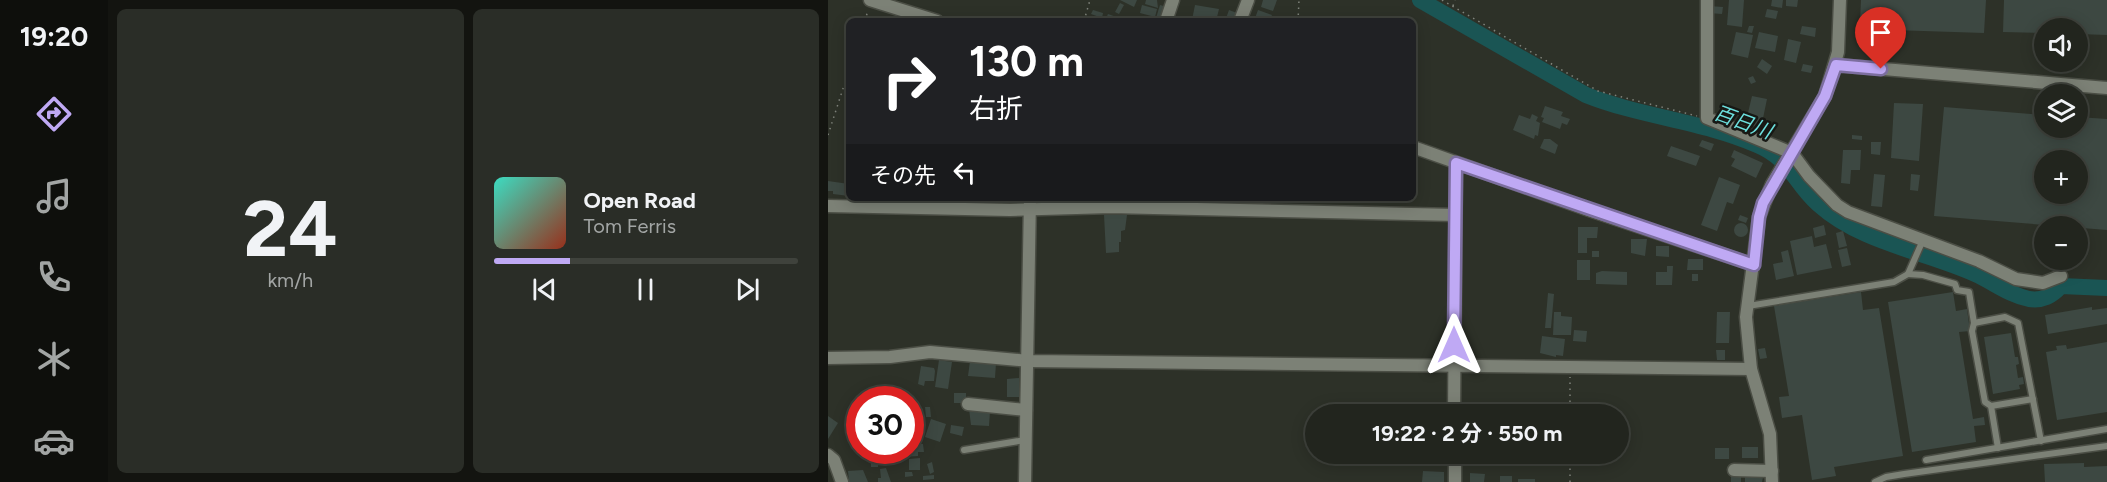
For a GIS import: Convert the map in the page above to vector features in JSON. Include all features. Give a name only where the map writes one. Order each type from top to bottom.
[{"type":"street","points":[[870,0],[927,18]]},
{"type":"street","points":[[1167,18],[1173,0]]},
{"type":"street","points":[[1241,18],[1248,0]]},
{"type":"street","points":[[1707,0],[1707,118],[1791,155],[1837,205],[1848,212],[1979,261],[2016,279],[2043,283],[2061,276]]},
{"type":"street","points":[[1734,470],[1772,477],[1770,434],[1751,369],[1746,317],[1759,217],[1779,173],[1825,96],[1836,65],[1840,0]]},
{"type":"street","points":[[1836,65],[2107,88]]},
{"type":"street","points":[[1416,148],[1754,265]]},
{"type":"street","points":[[1454,404],[1456,163]]},
{"type":"street","points":[[828,206],[1010,210],[1029,203],[1113,203],[1455,215]]},
{"type":"street","points":[[1025,482],[1029,361],[1029,203]]},
{"type":"street","points":[[828,358],[890,357],[930,352],[1029,361],[1751,369]]},
{"type":"street","points":[[968,404],[1026,410]]},
{"type":"street","points":[[828,455],[834,460],[842,482]]},
{"type":"street","points":[[1455,464],[1455,482]]},
{"type":"lane","points":[[1908,274],[1923,240]]},
{"type":"lane","points":[[1748,306],[1886,284],[1908,274],[1923,275],[1955,284],[1957,290],[1969,292],[1974,323],[1972,331],[1984,402],[1991,406],[2033,399]]},
{"type":"lane","points":[[1974,323],[2005,317],[2018,323],[2041,441]]},
{"type":"lane","points":[[1991,406],[1998,448]]},
{"type":"lane","points":[[1926,460],[2107,429]]},
{"type":"lane","points":[[964,450],[1026,440]]},
{"type":"lane","points":[[1875,482],[1886,477],[2107,446]]},
{"type":"path","points":[[1085,18],[1090,0]]},
{"type":"path","points":[[1298,18],[1299,0]]},
{"type":"path","points":[[1442,0],[1598,91],[1707,118]]},
{"type":"path","points":[[1453,7],[1455,0]]},
{"type":"path","points":[[828,135],[846,79]]},
{"type":"path","points":[[1570,368],[1570,404]]},
{"type":"path","points":[[1570,464],[1570,482]]},
{"type":"building","points":[[1120,0],[1137,0],[1134,7]]},
{"type":"building","points":[[1146,0],[1157,0],[1158,8],[1145,4]]},
{"type":"building","points":[[1263,0],[1277,0],[1273,11],[1261,7]]},
{"type":"building","points":[[1729,0],[1744,0],[1742,27],[1727,25]]},
{"type":"building","points":[[1772,0],[1783,0],[1782,8],[1771,6]]},
{"type":"building","points":[[1786,0],[1798,0],[1797,7],[1786,6]]},
{"type":"building","points":[[1861,0],[1986,0],[1984,33],[1893,30],[1893,47],[1859,45]]},
{"type":"building","points":[[2004,0],[2107,0],[2107,35],[2088,34],[2088,18],[2034,18],[2034,33],[2003,32]]},
{"type":"building","points":[[1120,3],[1124,5],[1119,14],[1115,12]]},
{"type":"building","points":[[1142,5],[1157,9],[1155,17],[1140,13]]},
{"type":"building","points":[[1160,5],[1167,7],[1164,18],[1156,18]]},
{"type":"building","points":[[1195,5],[1219,9],[1217,18],[1192,18]]},
{"type":"building","points":[[1709,6],[1723,7],[1722,14],[1708,13]]},
{"type":"building","points":[[1767,9],[1778,11],[1776,19],[1765,17]]},
{"type":"building","points":[[1093,10],[1103,13],[1102,18],[1091,14]]},
{"type":"building","points":[[1229,10],[1237,13],[1235,18],[1226,18]]},
{"type":"building","points":[[1258,10],[1272,15],[1270,18],[1255,18]]},
{"type":"building","points":[[1108,14],[1119,18],[1106,18]]},
{"type":"building","points":[[1749,26],[1754,26],[1752,33],[1747,32]]},
{"type":"building","points":[[1802,26],[1816,28],[1815,37],[1800,34]]},
{"type":"building","points":[[1736,32],[1753,35],[1748,58],[1731,54]]},
{"type":"building","points":[[1759,32],[1778,36],[1775,52],[1755,48]]},
{"type":"building","points":[[1788,39],[1801,42],[1796,63],[1784,60]]},
{"type":"building","points":[[1762,59],[1772,66],[1767,74],[1757,67]]},
{"type":"building","points":[[1803,64],[1813,66],[1811,73],[1801,71]]},
{"type":"building","points":[[1753,76],[1756,82],[1751,84],[1748,78]]},
{"type":"building","points":[[1752,96],[1767,99],[1761,128],[1749,125],[1751,118],[1747,117]]},
{"type":"building","points":[[1894,103],[1923,104],[1919,161],[1891,158]]},
{"type":"building","points":[[1545,106],[1563,112],[1561,116],[1570,119],[1567,125],[1562,123],[1560,129],[1542,122],[1544,118],[1541,117]]},
{"type":"building","points":[[1944,107],[2034,114],[2034,138],[2088,138],[2088,118],[2107,119],[2107,230],[2088,228],[2088,216],[2034,216],[2034,224],[1934,216]]},
{"type":"building","points":[[1532,114],[1538,117],[1536,121],[1540,123],[1538,136],[1535,135],[1534,139],[1513,130],[1519,115],[1530,119]]},
{"type":"building","points":[[1852,135],[1862,136],[1862,140],[1852,139]]},
{"type":"building","points":[[1544,139],[1550,139],[1558,145],[1555,154],[1540,148]]},
{"type":"building","points":[[1702,140],[1714,144],[1711,151],[1699,146]]},
{"type":"building","points":[[1871,142],[1881,142],[1880,155],[1871,154]]},
{"type":"building","points":[[1671,146],[1700,156],[1696,166],[1667,156]]},
{"type":"building","points":[[1734,150],[1763,163],[1756,178],[1731,166],[1735,159],[1731,157]]},
{"type":"building","points":[[1843,150],[1861,150],[1860,170],[1851,170],[1850,184],[1841,183]]},
{"type":"building","points":[[1874,174],[1885,175],[1882,207],[1871,206]]},
{"type":"building","points":[[1911,174],[1920,175],[1918,191],[1910,190]]},
{"type":"building","points":[[1719,177],[1740,185],[1733,204],[1727,202],[1717,231],[1701,225]]},
{"type":"building","points":[[828,181],[846,184],[846,196],[828,191]]},
{"type":"building","points":[[971,201],[983,201],[983,203],[971,203]]},
{"type":"building","points":[[1104,215],[1127,215],[1125,230],[1121,231],[1119,252],[1106,253]]},
{"type":"building","points":[[1740,215],[1748,218],[1746,223],[1738,220]]},
{"type":"building","points":[[1738,223],[1744,223],[1748,230],[1744,237],[1738,237],[1734,233],[1734,227]]},
{"type":"building","points":[[1824,225],[1826,235],[1815,238],[1813,228]]},
{"type":"building","points":[[1578,227],[1598,227],[1597,238],[1587,238],[1587,253],[1578,253]]},
{"type":"building","points":[[1843,231],[1847,246],[1839,248],[1836,233]]},
{"type":"building","points":[[1812,236],[1814,247],[1826,244],[1832,268],[1797,275],[1790,241]]},
{"type":"building","points":[[1631,239],[1647,239],[1645,256],[1631,253]]},
{"type":"building","points":[[1656,246],[1669,246],[1669,257],[1656,256]]},
{"type":"building","points":[[1847,248],[1851,265],[1842,267],[1838,250]]},
{"type":"building","points":[[1788,250],[1794,276],[1776,280],[1773,264],[1783,262],[1781,252]]},
{"type":"building","points":[[1592,251],[1599,251],[1599,257],[1592,257]]},
{"type":"building","points":[[1688,259],[1703,259],[1703,270],[1687,270]]},
{"type":"building","points":[[1577,260],[1590,260],[1590,280],[1577,280]]},
{"type":"building","points":[[1667,266],[1673,266],[1672,285],[1656,285],[1656,272],[1667,272]]},
{"type":"building","points":[[1602,271],[1627,272],[1627,285],[1596,284],[1596,273]]},
{"type":"building","points":[[1692,274],[1698,274],[1698,281],[1692,281]]},
{"type":"building","points":[[1861,292],[1863,310],[1879,308],[1903,456],[1834,467],[1836,476],[1812,480],[1802,415],[1782,418],[1779,397],[1789,396],[1774,306]]},
{"type":"building","points":[[1953,292],[1956,311],[1967,309],[1970,331],[1959,332],[1973,419],[1984,417],[1985,425],[1974,426],[1976,442],[1912,452],[1888,302]]},
{"type":"building","points":[[1548,293],[1554,294],[1551,328],[1545,328]]},
{"type":"building","points":[[2092,307],[2092,310],[2107,308],[2107,324],[2048,334],[2045,315]]},
{"type":"building","points":[[1554,312],[1561,312],[1561,316],[1572,317],[1571,335],[1553,335]]},
{"type":"building","points":[[1717,312],[1730,312],[1729,343],[1716,343]]},
{"type":"building","points":[[1574,330],[1587,331],[1586,342],[1573,341]]},
{"type":"building","points":[[2011,333],[2015,357],[2018,357],[2019,364],[2016,365],[2018,378],[2023,377],[2024,384],[2019,385],[2020,389],[1993,394],[1984,337]]},
{"type":"building","points":[[1542,336],[1565,339],[1563,356],[1556,355],[1556,357],[1540,353]]},
{"type":"building","points":[[2107,342],[2107,412],[2057,420],[2046,352],[2057,350],[2056,346],[2066,345],[2067,349]]},
{"type":"building","points":[[1765,348],[1767,358],[1760,359],[1758,349]]},
{"type":"building","points":[[1716,350],[1725,350],[1725,360],[1717,360]]},
{"type":"building","points":[[939,360],[952,362],[948,389],[935,387]]},
{"type":"building","points":[[970,361],[996,363],[995,378],[968,376]]},
{"type":"building","points":[[921,366],[934,368],[934,381],[925,381],[924,386],[918,384]]},
{"type":"building","points":[[1019,378],[1019,397],[1007,397],[1007,379]]},
{"type":"building","points":[[954,393],[966,393],[966,403],[954,403]]},
{"type":"building","points":[[925,407],[930,407],[931,417],[926,417]]},
{"type":"building","points":[[969,409],[990,411],[989,426],[971,425]]},
{"type":"building","points":[[828,416],[838,423],[828,439]]},
{"type":"building","points":[[931,419],[946,424],[940,442],[925,437]]},
{"type":"building","points":[[951,425],[964,427],[962,436],[950,433]]},
{"type":"building","points":[[1742,447],[1758,447],[1758,458],[1742,458]]},
{"type":"building","points":[[1715,448],[1729,448],[1729,459],[1715,459]]},
{"type":"building","points":[[932,462],[934,472],[930,474],[927,464]]},
{"type":"building","points":[[2084,463],[2084,467],[2107,466],[2107,482],[2045,482],[2044,464]]},
{"type":"building","points":[[909,464],[920,464],[920,470],[909,470]]},
{"type":"building","points":[[886,468],[891,482],[878,482],[878,478],[881,478],[880,469]]},
{"type":"building","points":[[863,470],[868,482],[849,482],[848,471]]},
{"type":"building","points":[[1423,471],[1444,472],[1444,482],[1422,482]]},
{"type":"building","points":[[905,472],[912,472],[913,476],[905,477]]},
{"type":"building","points":[[1470,473],[1485,474],[1484,482],[1470,482]]},
{"type":"building","points":[[934,475],[934,479],[923,480],[923,476]]},
{"type":"building","points":[[1500,476],[1512,476],[1512,482],[1500,482]]},
{"type":"building","points":[[1731,477],[1741,477],[1741,482],[1731,482]]},
{"type":"building","points":[[1745,477],[1763,477],[1762,482],[1745,482]]},
{"type":"building","points":[[1518,479],[1535,479],[1535,482],[1518,482]]},
{"type":"waterway","name":"百日川","points":[[1420,0],[1586,95],[1628,109],[1715,130],[1757,145],[1778,157],[1818,204],[1835,217],[1873,237],[1955,266],[1982,277],[2015,295],[2029,299],[2047,297],[2061,286],[2107,288]]},
{"type":"route","points":[[1454,345],[1456,163],[1754,265],[1759,217],[1763,203],[1772,184],[1814,117],[1825,96],[1836,65],[1881,69]]}]
